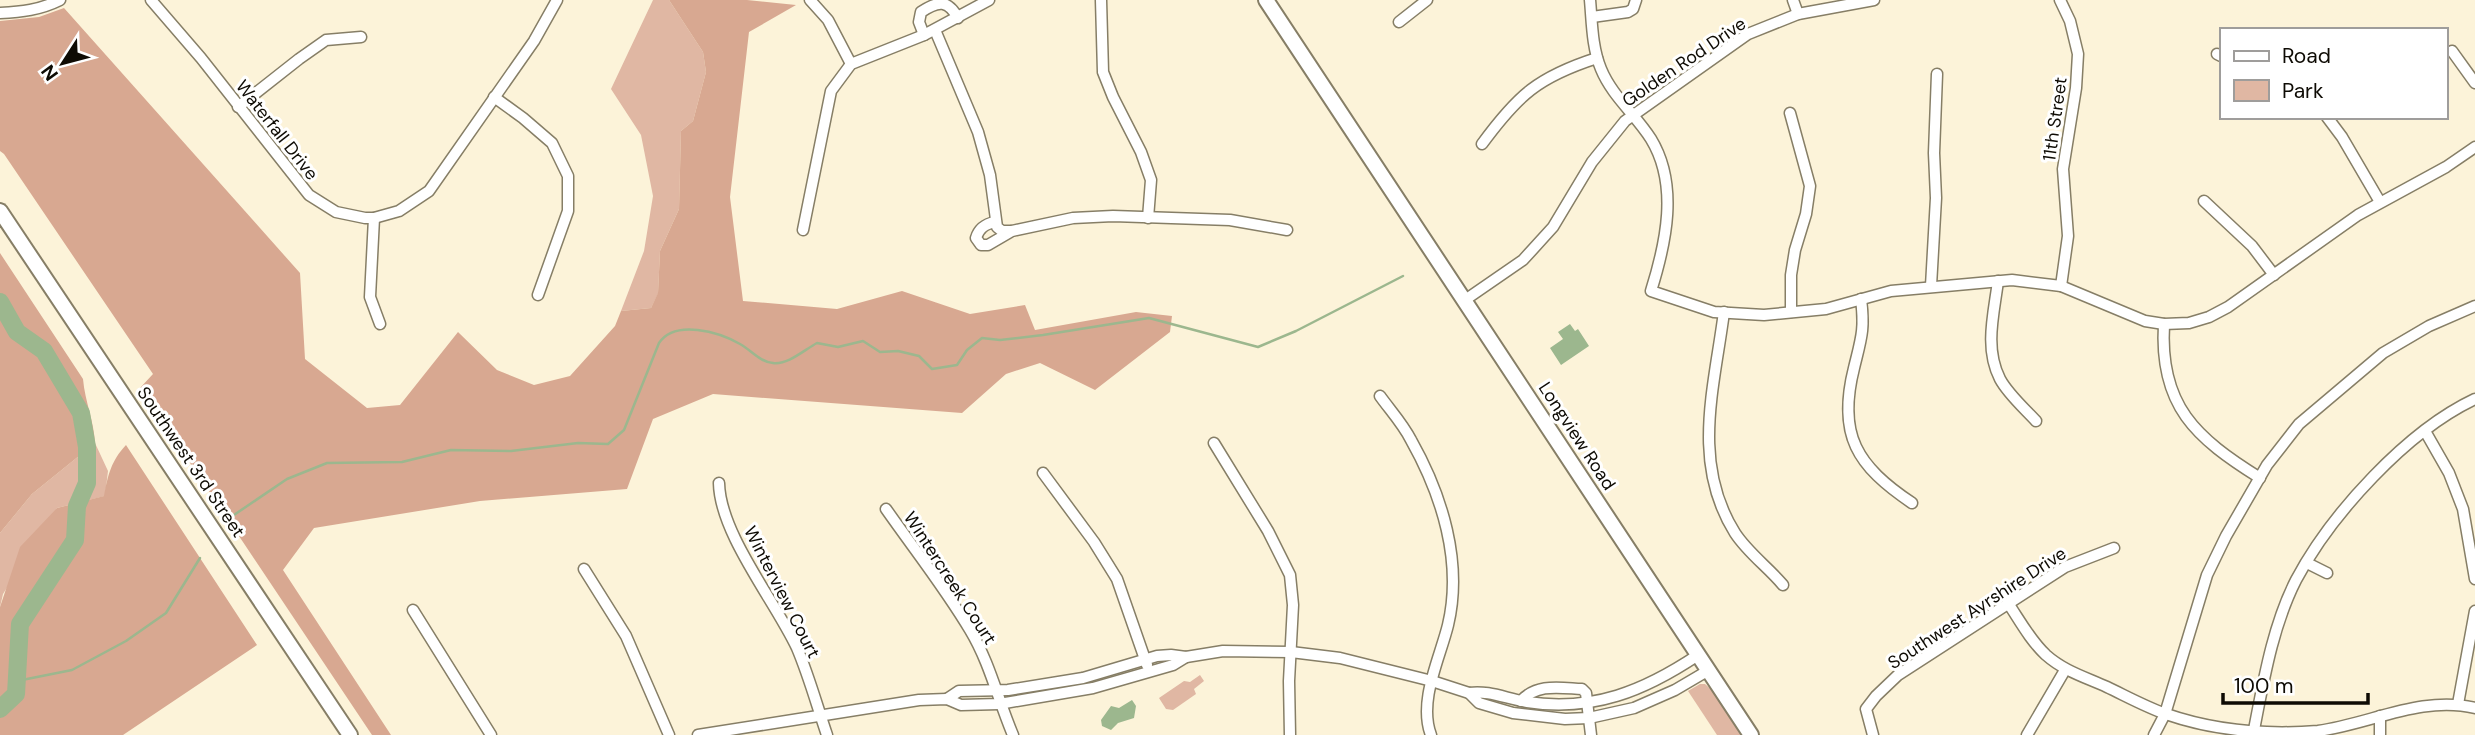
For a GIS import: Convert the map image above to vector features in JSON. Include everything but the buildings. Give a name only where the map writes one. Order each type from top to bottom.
[{"type":"street","points":[[0,13],[25,12],[60,0]]},
{"type":"street","name":"Waterfall Drive","points":[[151,0],[309,195],[336,212],[374,218],[399,211],[429,191],[534,41],[557,0]]},
{"type":"street","points":[[810,0],[828,19],[851,64]]},
{"type":"street","points":[[803,230],[831,91],[851,64],[935,30],[989,0]]},
{"type":"street","points":[[1101,0],[1103,72],[1141,152],[1151,180],[1148,218]]},
{"type":"street","name":"Longview Road","points":[[1266,0],[1751,735]]},
{"type":"street","points":[[1399,22],[1427,0]]},
{"type":"street","points":[[1590,0],[1597,58],[1607,83],[1650,138],[1662,161],[1667,192],[1665,237],[1662,258],[1651,291],[1714,312],[1764,315],[1826,309],[1891,291],[2012,280],[2061,286],[2146,321],[2164,324],[2189,323],[2209,317],[2358,215],[2446,167],[2475,147]]},
{"type":"street","points":[[1592,17],[1628,12],[1633,9],[1636,0]]},
{"type":"street","points":[[1793,0],[1798,14]]},
{"type":"street","name":"Golden Rod Drive","points":[[1465,300],[1523,260],[1553,227],[1591,162],[1625,121],[1748,34],[1798,14],[1874,0]]},
{"type":"street","points":[[924,35],[919,22],[921,12],[936,2],[944,1],[952,5],[958,18]]},
{"type":"street","name":"11th Street","points":[[2061,286],[2068,236],[2063,169],[2076,88],[2078,54],[2062,1]]},
{"type":"street","points":[[935,30],[978,132],[990,175],[995,222],[1002,231],[1073,218],[1113,216],[1230,220],[1287,230]]},
{"type":"street","points":[[239,107],[326,40],[361,37]]},
{"type":"street","points":[[2452,51],[2475,83]]},
{"type":"street","points":[[1482,144],[1507,110],[1534,86],[1570,67],[1597,58]]},
{"type":"street","points":[[1931,286],[1936,198],[1934,153],[1937,74]]},
{"type":"street","points":[[494,97],[552,143],[568,176],[568,211],[538,295]]},
{"type":"street","points":[[1790,113],[1810,186],[1791,275],[1791,312]]},
{"type":"street","points":[[2328,119],[2380,202]]},
{"type":"street","points":[[2204,201],[2252,246],[2274,275]]},
{"type":"street","name":"Southwest 3rd Street","points":[[0,211],[350,735]]},
{"type":"street","points":[[374,218],[370,297],[380,324]]},
{"type":"street","points":[[995,222],[987,223],[978,231],[976,238],[981,245],[988,245],[1012,231]]},
{"type":"street","points":[[1998,281],[1991,337],[1993,360],[2001,380],[2036,421]]},
{"type":"street","points":[[1861,299],[1863,338],[1853,370],[1847,417],[1850,436],[1869,468],[1912,503]]},
{"type":"street","points":[[2154,735],[2165,713],[2207,575],[2225,536],[2260,478],[2299,424],[2383,353],[2429,326],[2475,306]]},
{"type":"street","points":[[1724,312],[1707,443],[1711,477],[1721,507],[1738,537],[1783,585]]},
{"type":"street","points":[[2164,324],[2166,378],[2182,414],[2201,437],[2260,478]]},
{"type":"street","points":[[1380,396],[1411,439],[1444,518],[1449,541],[1454,584],[1448,623],[1432,681],[1428,713],[1431,735]]},
{"type":"street","points":[[2253,734],[2265,673],[2281,620],[2296,581],[2328,531],[2363,487],[2425,430],[2458,407],[2475,399]]},
{"type":"street","points":[[2425,430],[2449,472],[2463,509],[2475,579]]},
{"type":"street","points":[[1214,443],[1268,531],[1290,575],[1293,605],[1289,681],[1290,735]]},
{"type":"street","points":[[1043,473],[1094,542],[1117,579],[1149,671]]},
{"type":"street","name":"Winterview Court","points":[[719,483],[719,497],[737,542],[798,651],[827,735]]},
{"type":"street","name":"Wintercreek Court","points":[[886,509],[970,630],[990,669],[999,704],[1013,735]]},
{"type":"street","name":"Southwest Ayrshire Drive","points":[[1873,735],[1867,709],[1876,696],[1898,675],[2065,567],[2114,548]]},
{"type":"street","points":[[2307,563],[2327,573]]},
{"type":"street","points":[[584,569],[626,636],[669,735]]},
{"type":"street","points":[[2008,603],[2030,637],[2065,670],[2165,713],[2239,733],[2282,735],[2320,731],[2435,705],[2458,704],[2475,708]]},
{"type":"street","points":[[412,610],[491,735]]},
{"type":"street","points":[[2458,704],[2475,611]]},
{"type":"street","points":[[947,699],[959,691],[996,690],[1083,678],[1146,659],[1171,655],[1186,657],[1223,652],[1291,652],[1340,658],[1469,693],[1482,691],[1521,701],[1555,704],[1588,703],[1633,692],[1698,655]]},
{"type":"street","points":[[698,735],[919,700],[947,699],[961,705],[999,704],[1093,688],[1172,665],[1186,657]]},
{"type":"street","points":[[1469,693],[1479,703],[1513,713],[1565,719],[1589,718],[1634,708],[1709,670]]},
{"type":"street","points":[[2027,735],[2065,670]]},
{"type":"street","points":[[1521,701],[1535,690],[1582,689],[1586,693],[1588,703],[1591,735]]},
{"type":"street","points":[[2379,735],[2380,716]]},
{"type":"green space","points":[[653,0],[669,0],[703,52],[706,72],[693,121],[681,131],[679,209],[660,251],[658,294],[651,308],[621,311],[644,251],[653,196],[641,135],[611,89]]},
{"type":"green space","points":[[95,443],[108,471],[105,496],[57,508],[3,594],[0,607],[0,533],[32,494]]},
{"type":"green space","points":[[1200,675],[1204,681],[1194,689],[1196,694],[1173,710],[1166,709],[1159,698],[1184,681],[1190,682]]},
{"type":"green space","points":[[1705,684],[1713,691],[1742,735],[1717,735],[1688,691]]},
{"type":"shaded area","points":[[669,0],[747,0],[796,5],[749,32],[730,197],[743,301],[837,309],[902,291],[970,314],[1025,305],[1035,330],[1136,312],[1172,316],[1170,332],[1095,390],[1040,363],[1006,374],[962,413],[713,394],[653,419],[627,489],[480,501],[314,528],[283,570],[391,735],[372,735],[140,388],[153,374],[0,151],[0,21],[39,17],[64,8],[300,273],[305,359],[367,408],[400,405],[458,332],[497,370],[534,385],[570,376],[615,326],[621,311],[651,308],[658,293],[660,251],[679,209],[681,131],[693,121],[706,72],[703,52]]},
{"type":"shaded area","points":[[0,253],[83,379],[95,443],[32,494],[0,533]]},
{"type":"shaded area","points":[[1570,324],[1575,331],[1578,329],[1589,346],[1561,365],[1550,348],[1563,339],[1558,332]]},
{"type":"shaded area","points":[[126,445],[257,645],[123,735],[0,735],[0,607],[20,547],[57,508],[104,496],[111,469]]},
{"type":"shaded area","points":[[1132,700],[1136,706],[1134,718],[1118,723],[1111,730],[1102,726],[1101,720],[1111,706],[1119,708]]},
{"type":"waterway","points":[[228,519],[287,479],[327,463],[402,462],[451,450],[511,451],[578,443],[608,444],[624,430],[659,343],[675,331],[698,330],[721,335],[773,363],[790,359],[817,343],[838,347],[863,341],[880,352],[898,351],[919,356],[932,369],[957,365],[967,350],[982,338],[1000,340],[1043,335],[1149,318],[1258,347],[1296,331],[1403,276]]},
{"type":"waterway","points":[[0,302],[17,332],[44,351],[81,413],[87,447],[87,483],[77,506],[75,540],[20,624],[16,694],[0,709]]},
{"type":"waterway","points":[[17,681],[72,670],[126,641],[166,613],[200,558]]}]
